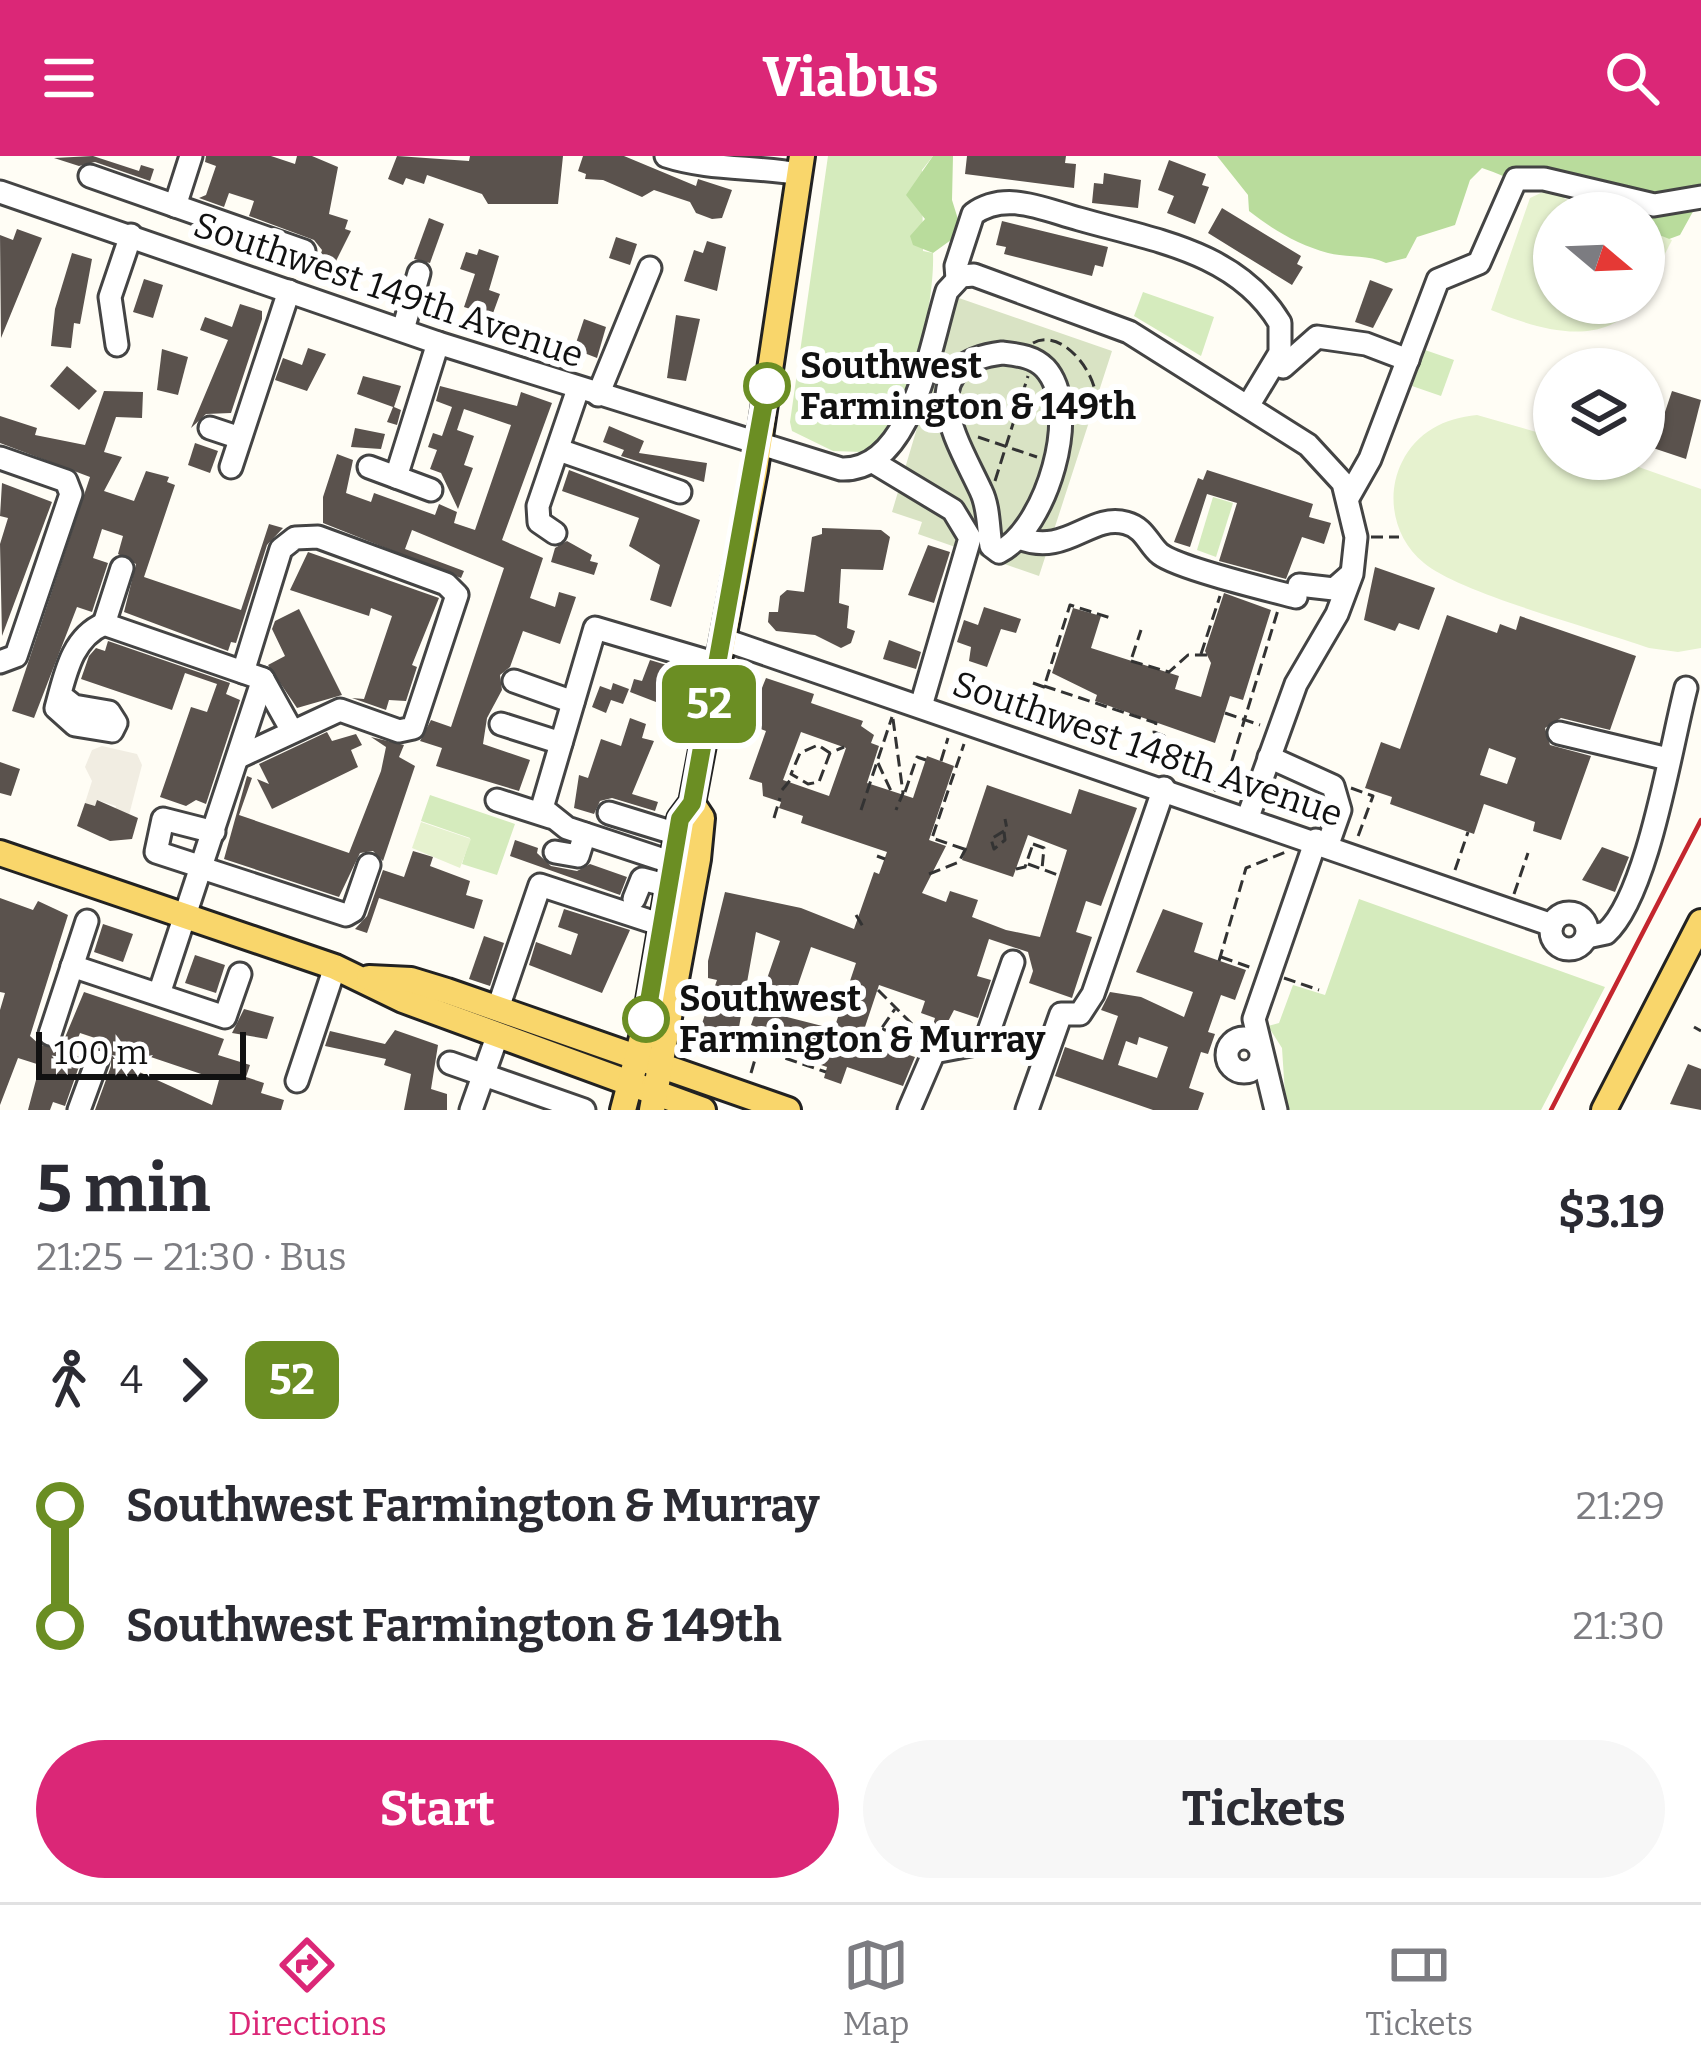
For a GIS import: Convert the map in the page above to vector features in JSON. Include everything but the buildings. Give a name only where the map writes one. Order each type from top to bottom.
[{"type":"main road","points":[[623,1110],[677,834],[692,803],[758,445],[800,165]]},
{"type":"main road","points":[[654,1101],[698,859],[702,818],[692,803]]},
{"type":"main road","points":[[0,853],[360,977],[412,980],[498,1021],[634,1070],[661,1066],[788,1110]]},
{"type":"main road","points":[[1604,1110],[1701,922]]},
{"type":"main road","points":[[634,1070],[654,1101],[704,1110]]},
{"type":"street","points":[[175,206],[190,156]]},
{"type":"street","points":[[666,156],[704,166],[740,160],[800,165]]},
{"type":"street","points":[[90,176],[304,251]]},
{"type":"street","points":[[1349,496],[1370,459],[1438,280],[1479,262],[1516,179],[1544,179],[1654,205],[1701,197]]},
{"type":"street","name":"Southwest 149th Avenue","points":[[0,192],[438,343],[758,445],[841,469],[875,463]]},
{"type":"street","points":[[957,279],[968,224],[978,210],[988,206],[1032,204],[1150,235],[1224,269],[1274,313],[1283,333],[1275,364],[1248,406]]},
{"type":"street","points":[[197,258],[211,218]]},
{"type":"street","points":[[117,345],[110,297],[131,236]]},
{"type":"street","points":[[555,532],[537,516],[559,450],[650,268]]},
{"type":"street","points":[[403,330],[419,273]]},
{"type":"street","points":[[1248,817],[1296,684],[1337,614],[1352,574],[1357,537],[1349,496],[1327,460],[1114,325],[974,274],[957,279],[946,291],[902,428],[875,463],[953,510],[978,529],[994,550],[1019,538],[1069,542],[1102,522],[1124,522],[1143,532],[1165,556],[1290,594],[1334,589],[1352,574]]},
{"type":"street","points":[[231,467],[290,291]]},
{"type":"street","points":[[1275,364],[1283,367],[1317,337],[1370,345],[1408,360]]},
{"type":"street","points":[[396,477],[438,343]]},
{"type":"street","points":[[916,715],[978,529],[980,489],[948,428],[944,406],[958,375],[989,354],[1026,356],[1041,364],[1057,387],[1054,460],[1042,502],[1019,538]]},
{"type":"street","points":[[210,428],[240,438]]},
{"type":"street","points":[[559,450],[680,492]]},
{"type":"street","points":[[0,458],[66,481],[70,494],[16,656],[0,662]]},
{"type":"street","points":[[368,467],[430,490]]},
{"type":"street","points":[[159,994],[241,756],[281,549],[295,538],[317,537],[446,584],[458,595],[413,728],[399,731],[340,710],[241,756]]},
{"type":"street","points":[[60,695],[79,640],[104,624],[122,568]]},
{"type":"street","points":[[104,624],[253,675],[292,731]]},
{"type":"street","name":"Southwest 148th Avenue","points":[[573,702],[598,626],[719,652],[1154,785],[1552,925],[1562,914],[1576,913],[1586,923],[1587,937],[1606,933],[1627,904],[1668,759]]},
{"type":"street","points":[[514,681],[573,702],[542,808],[550,817]]},
{"type":"street","points":[[1559,733],[1668,759],[1686,688]]},
{"type":"street","points":[[501,724],[561,743]]},
{"type":"street","points":[[1269,757],[1333,786],[1340,810],[1322,842],[1254,1019],[1232,1042],[1228,1060],[1275,1103]]},
{"type":"street","points":[[1027,1110],[1061,1014],[1080,1014],[1093,994],[1154,785]]},
{"type":"street","points":[[497,800],[550,817],[671,874]]},
{"type":"street","points":[[609,813],[677,834]]},
{"type":"street","points":[[214,832],[163,819],[156,852],[346,915],[352,911],[369,866]]},
{"type":"street","points":[[555,852],[574,858],[585,834]]},
{"type":"street","points":[[634,898],[642,879],[671,874]]},
{"type":"street","points":[[471,1110],[539,885],[662,926]]},
{"type":"street","points":[[50,1034],[87,921]]},
{"type":"street","points":[[909,1110],[934,1052],[981,1043],[988,1034],[1013,962]]},
{"type":"street","points":[[72,966],[225,1017],[240,974]]},
{"type":"street","points":[[297,1081],[334,968]]},
{"type":"street","points":[[1254,1019],[1275,1103]]},
{"type":"street","points":[[1232,1042],[1246,1037],[1262,1051]]},
{"type":"street","points":[[1241,1072],[1257,1067],[1262,1051]]},
{"type":"street","points":[[79,1110],[97,1060]]},
{"type":"street","points":[[450,1063],[584,1110]]},
{"type":"path","points":[[948,428],[1054,460]]},
{"type":"path","points":[[1201,654],[1225,583]]},
{"type":"path","points":[[1203,790],[1217,790],[1226,780],[1278,614],[1290,594]]},
{"type":"path","points":[[1044,686],[1070,605],[1114,620]]},
{"type":"path","points":[[1141,630],[1131,660],[1168,672],[1182,659],[1208,655]]},
{"type":"path","points":[[1033,683],[1156,723],[1154,732],[1164,736],[1153,772],[1141,769],[1154,785]]},
{"type":"path","points":[[1073,696],[1076,685]]},
{"type":"path","points":[[892,717],[916,715]]},
{"type":"path","points":[[861,810],[892,717]]},
{"type":"path","points":[[892,717],[903,793]]},
{"type":"path","points":[[928,874],[959,862],[965,849],[932,838],[965,742],[949,736],[940,761]]},
{"type":"path","points":[[830,753],[818,745],[800,753],[790,767],[794,777],[808,784],[819,782],[830,753],[844,747]]},
{"type":"path","points":[[881,752],[898,757]]},
{"type":"path","points":[[896,810],[917,757],[926,760]]},
{"type":"path","points":[[877,762],[891,791]]},
{"type":"path","points":[[782,790],[794,777]]},
{"type":"path","points":[[774,818],[781,798]]},
{"type":"path","points":[[1004,832],[994,835],[994,850],[1000,848],[1004,832],[1005,819]]},
{"type":"path","points":[[1453,874],[1468,832]]},
{"type":"path","points":[[1026,864],[1033,843],[1046,844],[1042,869]]},
{"type":"path","points":[[1514,896],[1528,853]]},
{"type":"path","points":[[877,856],[884,859]]},
{"type":"path","points":[[1016,869],[1026,864],[1058,875]]},
{"type":"path","points":[[856,915],[865,930]]},
{"type":"path","points":[[878,990],[927,1039],[922,1042],[882,1029]]},
{"type":"path","points":[[872,1042],[896,1008]]},
{"type":"path","points":[[1694,1028],[1701,1031]]},
{"type":"path","points":[[751,1073],[764,1029]]},
{"type":"path","points":[[758,1049],[826,1072]]},
{"type":"green space","points":[[828,156],[933,156],[922,170],[923,251],[933,253],[924,331],[894,417],[862,452],[833,451],[792,431],[790,422]]},
{"type":"green space","points":[[933,156],[953,156],[952,200],[962,232],[933,253],[913,245],[910,236],[925,219],[906,195]]},
{"type":"green space","points":[[1217,156],[1701,156],[1701,197],[1680,235],[1665,241],[1665,192],[1618,192],[1615,187],[1604,192],[1542,192],[1482,168],[1470,180],[1455,225],[1417,237],[1406,258],[1386,263],[1307,246],[1249,211],[1248,195]]},
{"type":"green space","points":[[1530,198],[1533,324],[1612,324],[1588,331],[1548,329],[1528,324],[1491,310]]},
{"type":"green space","points":[[1143,292],[1214,317],[1201,356],[1134,316]]},
{"type":"green space","points":[[956,297],[1112,351],[1039,576],[918,534],[922,522],[892,512]]},
{"type":"green space","points":[[1425,350],[1454,360],[1441,396],[1412,386]]},
{"type":"green space","points":[[1477,415],[1533,431],[1533,480],[1665,480],[1665,476],[1701,489],[1701,648],[1678,652],[1649,648],[1467,586],[1424,563],[1399,529],[1394,489],[1402,462],[1415,442],[1453,419]]},
{"type":"green space","points":[[1213,497],[1233,503],[1216,557],[1197,550]]},
{"type":"green space","points":[[430,795],[515,824],[497,875],[462,864],[470,838],[421,821]]},
{"type":"green space","points":[[421,822],[471,839],[460,868],[412,848]]},
{"type":"green space","points":[[1359,899],[1605,987],[1541,1110],[1286,1110],[1282,1048],[1268,1026],[1279,1023],[1293,985],[1325,995]]},
{"type":"shaded area","points":[[102,746],[137,754],[142,765],[129,815],[114,813],[116,806],[97,800],[95,806],[85,803],[92,781],[85,767],[92,750]]},
{"type":"railway","points":[[1551,1110],[1701,820]]},
{"type":"bus line","name":"52","points":[[646,1019],[680,819],[692,803],[767,386]]},
{"type":"place","name":"Southwest Farmington & 149th","points":[[767,386]]},
{"type":"place","name":"Southwest Farmington & Murray","points":[[646,1019]]}]
